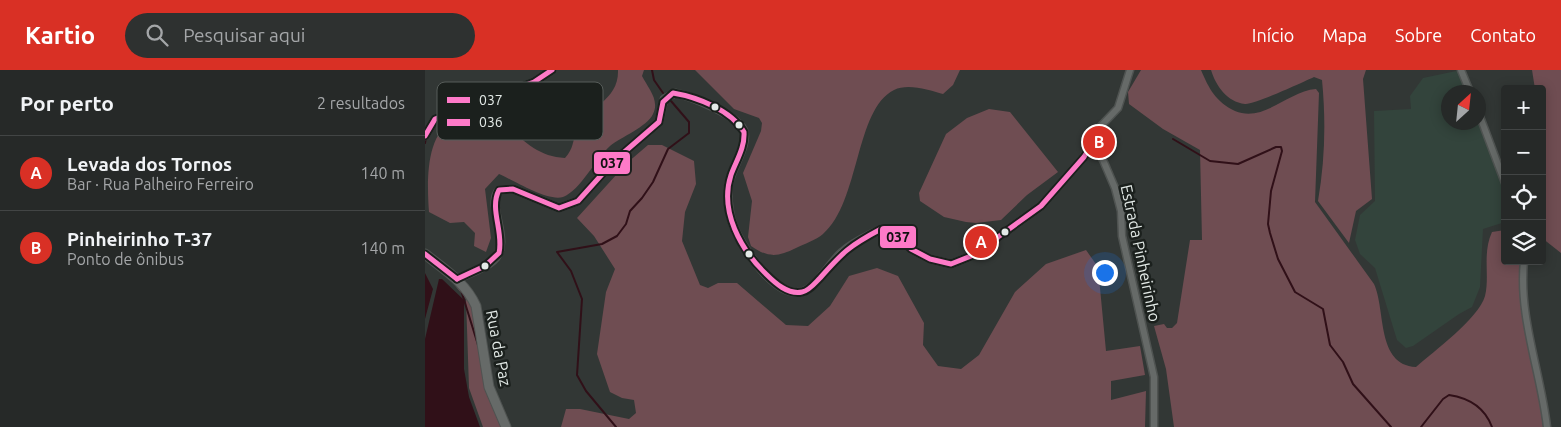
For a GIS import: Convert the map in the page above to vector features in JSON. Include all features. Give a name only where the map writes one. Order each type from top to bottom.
[{"type":"street","points":[[534,82],[552,70]]},
{"type":"street","points":[[457,279],[494,261],[502,242],[495,199],[499,190],[513,189],[559,208],[578,201],[614,161],[659,122],[664,99],[673,93],[697,100],[741,126],[745,139],[729,183],[732,220],[748,255],[780,286],[794,292],[809,289],[841,252],[858,240],[881,229],[894,233],[911,249],[930,260],[951,264],[985,250],[999,237],[1041,206],[1084,157],[1098,129],[1118,108],[1130,70]]},
{"type":"street","points":[[1461,70],[1467,85]]},
{"type":"street","points":[[425,136],[437,119]]},
{"type":"street","points":[[1485,130],[1502,175]]},
{"type":"street","name":"Estrada Pinheirinho","points":[[1092,144],[1106,167],[1121,210],[1122,236],[1154,377],[1154,427]]},
{"type":"street","name":"Rua da Paz","points":[[425,254],[457,279],[470,294],[476,306],[489,388],[506,427]]},
{"type":"street","points":[[1525,265],[1526,314],[1544,400],[1547,427]]},
{"type":"shaded area","points":[[618,70],[644,70],[642,76],[655,104],[655,109],[650,119],[610,146],[576,188],[563,197],[557,198],[540,194],[499,174],[485,189],[491,238],[486,252],[474,246],[475,233],[464,222],[450,223],[429,212],[428,174],[433,148],[437,138],[437,140],[523,140],[547,155],[565,158],[574,140],[603,140],[603,101],[614,89]]},
{"type":"shaded area","points":[[695,70],[960,70],[953,85],[943,94],[906,87],[894,90],[881,100],[864,135],[844,201],[835,219],[823,234],[817,238],[790,251],[773,255],[763,253],[751,246],[748,237],[752,201],[743,173],[761,131],[762,123],[759,118],[734,109]]},
{"type":"shaded area","points":[[1141,70],[1201,70],[1210,89],[1218,99],[1235,111],[1246,114],[1266,110],[1296,95],[1316,89],[1319,93],[1315,202],[1374,284],[1378,295],[1388,347],[1394,357],[1403,364],[1416,367],[1455,334],[1481,305],[1485,296],[1487,280],[1487,248],[1489,240],[1492,232],[1501,231],[1501,265],[1520,265],[1522,303],[1543,427],[1174,427],[1166,369],[1154,326],[1164,324],[1167,328],[1172,328],[1177,323],[1190,240],[1202,240],[1200,150],[1163,129],[1129,104],[1128,92]]},
{"type":"shaded area","points":[[1211,70],[1366,70],[1363,79],[1372,199],[1356,211],[1349,243],[1318,201],[1324,140],[1322,80],[1314,77],[1268,97],[1245,104],[1233,100],[1223,92]]},
{"type":"shaded area","points":[[1461,70],[1467,85],[1441,85],[1441,130],[1485,130],[1501,172],[1501,223],[1483,229],[1480,287],[1472,307],[1413,346],[1406,348],[1397,340],[1375,268],[1360,254],[1355,240],[1360,215],[1375,201],[1374,111],[1411,109],[1410,96],[1423,78]]},
{"type":"shaded area","points":[[1532,70],[1561,70],[1561,253],[1546,241],[1546,85],[1534,85]]},
{"type":"shaded area","points":[[989,109],[1010,112],[1058,172],[1027,195],[1001,220],[976,223],[944,217],[920,201],[919,193],[946,134],[967,118]]},
{"type":"shaded area","points":[[648,145],[662,145],[694,161],[696,184],[685,212],[682,241],[700,285],[708,288],[718,283],[737,283],[786,325],[808,326],[830,306],[849,276],[877,268],[898,276],[924,323],[923,345],[938,366],[961,369],[979,355],[1015,292],[1046,264],[1086,250],[1098,267],[1106,351],[1140,346],[1145,375],[1111,381],[1111,400],[1146,391],[1145,427],[561,427],[566,409],[580,409],[629,419],[636,413],[634,400],[622,398],[610,392],[597,354],[606,292],[615,269],[594,236],[577,218],[627,163]]},
{"type":"shaded area","points":[[425,273],[433,289],[425,319]]},
{"type":"shaded area","points":[[449,278],[459,285],[474,307],[502,427],[483,427],[469,388],[466,299]]},
{"type":"shaded area","points":[[439,279],[442,279],[464,300],[464,369],[469,397],[480,427],[425,427],[425,339]]},
{"type":"waterway","points":[[652,70],[654,80],[663,93]]},
{"type":"waterway","points":[[616,427],[586,391],[577,375],[582,299],[571,271],[557,252],[602,244],[617,236],[626,224],[630,211],[653,182],[668,149],[689,133],[689,122],[671,101]]},
{"type":"waterway","points":[[425,143],[426,137]]},
{"type":"waterway","points":[[1173,139],[1210,161],[1238,164],[1276,147],[1281,147],[1282,151],[1271,191],[1268,224],[1278,259],[1295,292],[1323,309],[1330,345],[1343,362],[1353,384],[1391,427]]},
{"type":"waterway","points":[[461,290],[478,345]]},
{"type":"waterway","points":[[1421,427],[1443,399],[1449,395],[1470,401],[1481,409],[1492,427]]},
{"type":"transit line","name":"036","points":[[534,82],[552,70]]},
{"type":"transit line","name":"037","points":[[457,279],[485,266],[499,253],[500,237],[495,205],[499,190],[513,189],[559,208],[578,201],[614,161],[659,122],[663,102],[673,93],[703,101],[713,106],[731,117],[744,132],[742,149],[731,175],[728,189],[730,216],[748,253],[770,277],[792,292],[805,291],[847,250],[881,229],[894,233],[911,249],[930,259],[951,264],[986,250],[998,237],[1041,206],[1084,157],[1092,144]]},
{"type":"transit line","name":"036","points":[[425,136],[437,118]]},
{"type":"transit line","name":"037","points":[[425,254],[457,279]]},
{"type":"place","name":"Pinheirinho T-37","points":[[1099,142]]},
{"type":"place","name":"Levada dos Tornos","points":[[981,242]]}]
